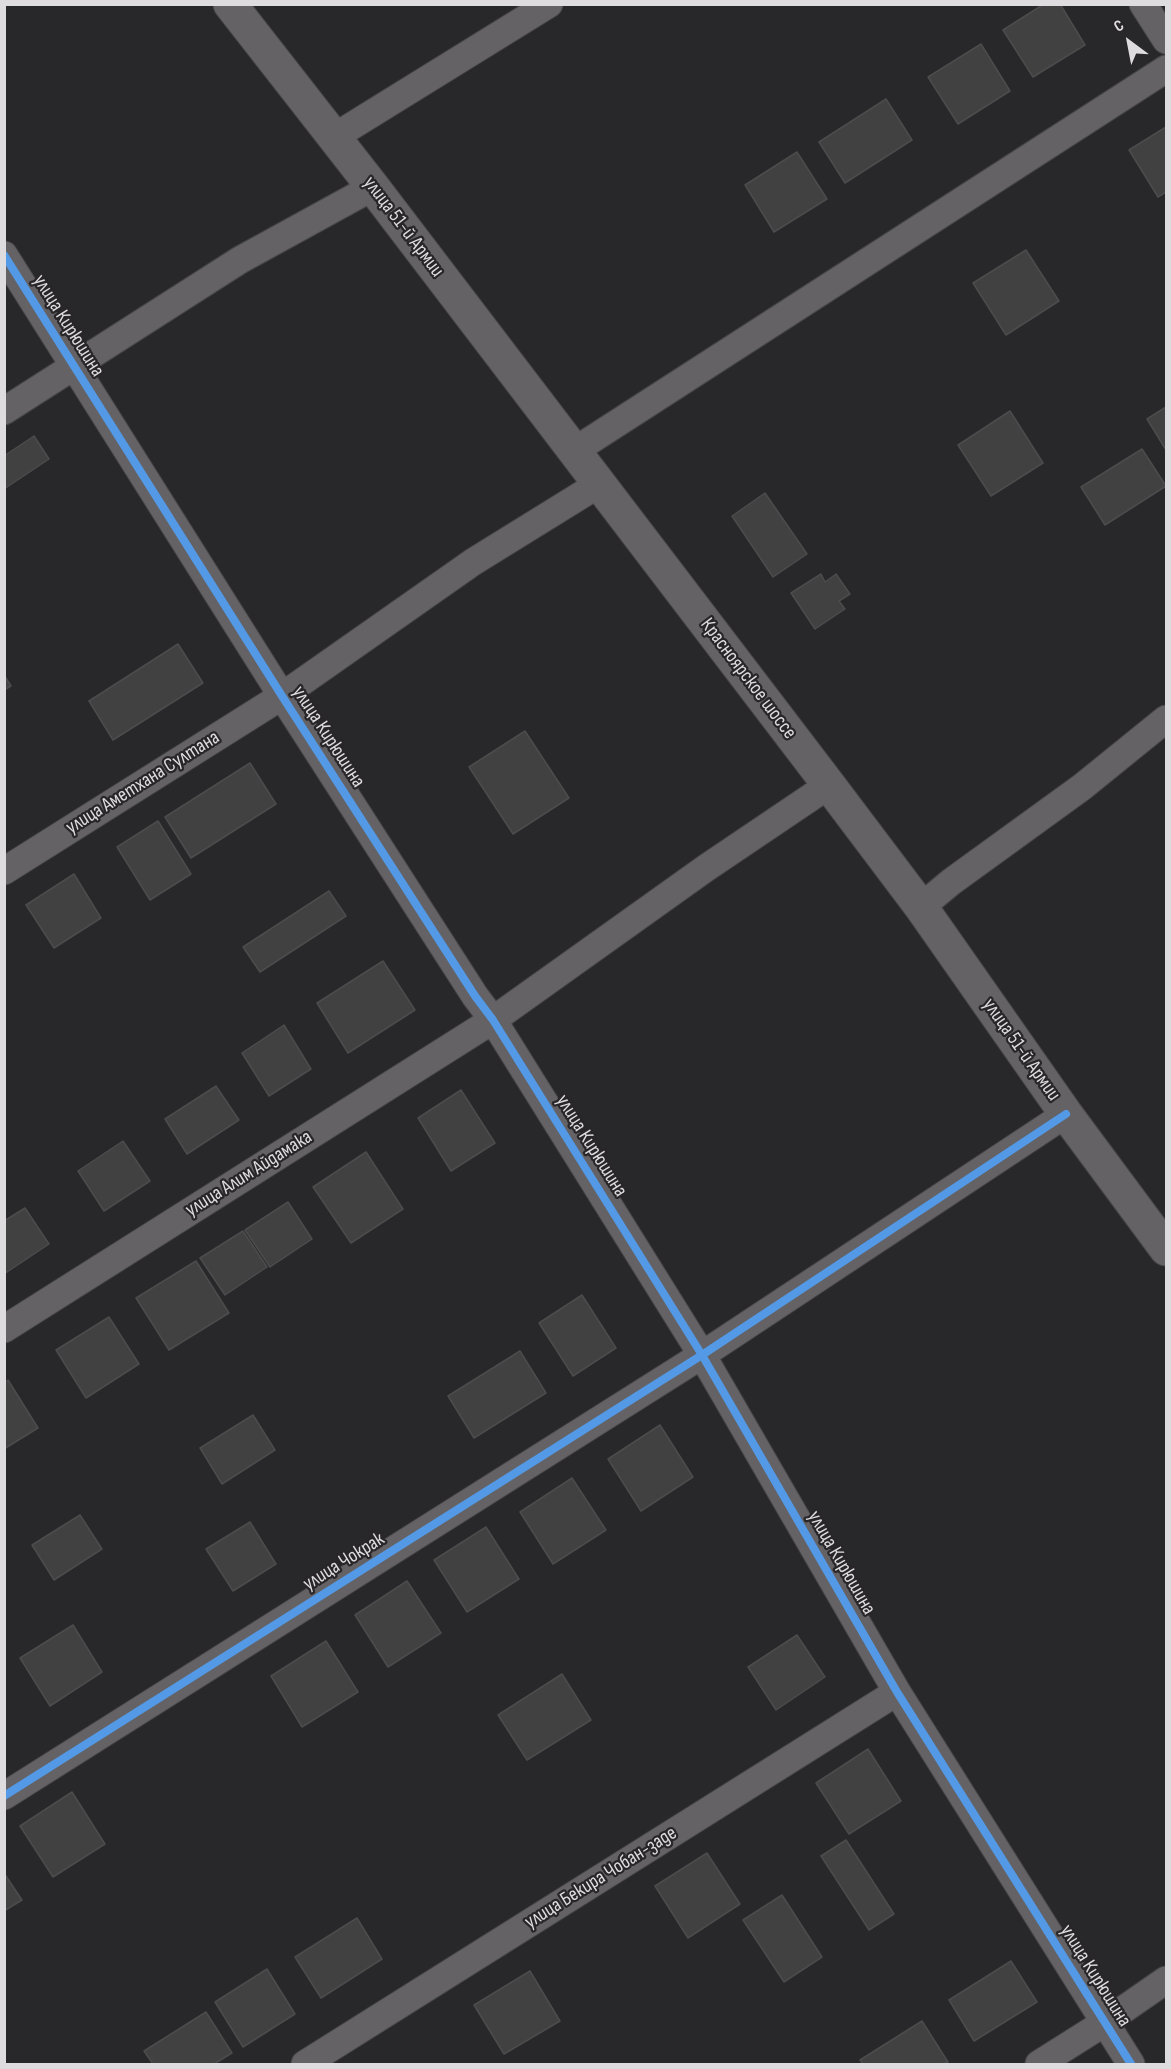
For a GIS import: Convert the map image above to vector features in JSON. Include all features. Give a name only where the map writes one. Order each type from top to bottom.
[{"type":"main road","name":"улица 51-й Армии","points":[[231,4],[574,451]]},
{"type":"main road","name":"Красноярское шоссе","points":[[574,451],[921,907]]},
{"type":"main road","name":"улица 51-й Армии","points":[[921,907],[1066,1114],[1167,1249]]},
{"type":"street","points":[[333,136],[549,4]]},
{"type":"street","points":[[1143,4],[1167,40]]},
{"type":"street","points":[[574,451],[1167,69]]},
{"type":"street","points":[[4,411],[240,260],[373,187]]},
{"type":"street","name":"улица Кирюшина","points":[[4,255],[282,696],[475,996],[493,1020],[702,1355],[897,1692],[1131,2064]]},
{"type":"street","name":"улица Аметхана Султана","points":[[4,871],[282,696],[473,562],[598,484]]},
{"type":"street","points":[[921,907],[951,882],[1082,787],[1167,719]]},
{"type":"street","name":"улица Алим Айдамака","points":[[4,1329],[493,1020],[706,868],[829,785]]},
{"type":"street","name":"улица Чокрак","points":[[4,1796],[702,1355],[1066,1114]]},
{"type":"street","name":"улица Бекира Чобан-заде","points":[[305,2064],[897,1692]]},
{"type":"street","points":[[1039,2064],[1167,1980]]},
{"type":"building","points":[[1044,4],[1060,4],[1085,45],[1033,77],[1003,30]]},
{"type":"building","points":[[981,44],[1010,91],[958,124],[928,77]]},
{"type":"building","points":[[886,99],[912,140],[845,183],[819,142]]},
{"type":"building","points":[[1166,127],[1166,192],[1158,197],[1129,150]]},
{"type":"building","points":[[797,152],[827,199],[774,232],[745,185]]},
{"type":"building","points":[[1026,250],[1059,301],[1006,335],[973,283]]},
{"type":"building","points":[[1166,407],[1166,450],[1147,419]]},
{"type":"building","points":[[1010,411],[1043,463],[991,496],[958,445]]},
{"type":"building","points":[[34,436],[49,459],[4,489],[4,456]]},
{"type":"building","points":[[1142,449],[1166,486],[1105,525],[1081,487]]},
{"type":"building","points":[[765,493],[807,554],[773,577],[732,516]]},
{"type":"building","points":[[821,574],[825,582],[836,574],[850,594],[839,601],[845,609],[815,629],[791,593]]},
{"type":"building","points":[[178,644],[203,683],[113,740],[89,701]]},
{"type":"building","points":[[4,675],[11,686],[4,690]]},
{"type":"building","points":[[525,731],[569,798],[513,834],[469,767]]},
{"type":"building","points":[[250,763],[276,804],[191,858],[165,817]]},
{"type":"building","points":[[158,821],[191,874],[150,900],[117,847]]},
{"type":"building","points":[[74,874],[101,918],[54,948],[26,905]]},
{"type":"building","points":[[329,891],[346,916],[260,972],[243,947]]},
{"type":"building","points":[[383,961],[415,1010],[348,1053],[317,1003]]},
{"type":"building","points":[[284,1025],[311,1069],[269,1096],[242,1053]]},
{"type":"building","points":[[216,1086],[239,1120],[187,1154],[165,1119]]},
{"type":"building","points":[[461,1090],[495,1143],[451,1171],[418,1118]]},
{"type":"building","points":[[123,1141],[150,1181],[104,1211],[78,1171]]},
{"type":"building","points":[[366,1152],[403,1209],[351,1243],[313,1187]]},
{"type":"building","points":[[288,1202],[312,1239],[270,1267],[245,1230]]},
{"type":"building","points":[[25,1208],[49,1244],[4,1274],[4,1221]]},
{"type":"building","points":[[243,1231],[267,1267],[225,1295],[200,1258]]},
{"type":"building","points":[[196,1261],[229,1313],[169,1350],[136,1298]]},
{"type":"building","points":[[582,1295],[616,1348],[573,1376],[539,1323]]},
{"type":"building","points":[[109,1317],[139,1364],[86,1398],[56,1350]]},
{"type":"building","points":[[520,1351],[546,1393],[474,1438],[448,1396]]},
{"type":"building","points":[[8,1380],[38,1428],[4,1449],[4,1383]]},
{"type":"building","points":[[253,1415],[275,1450],[222,1484],[200,1448]]},
{"type":"building","points":[[660,1425],[693,1477],[641,1511],[608,1459]]},
{"type":"building","points":[[572,1478],[606,1530],[553,1564],[520,1512]]},
{"type":"building","points":[[80,1515],[102,1549],[54,1580],[32,1545]]},
{"type":"building","points":[[250,1522],[276,1564],[233,1591],[206,1549]]},
{"type":"building","points":[[486,1527],[519,1579],[467,1612],[434,1560]]},
{"type":"building","points":[[407,1581],[441,1633],[388,1667],[355,1615]]},
{"type":"building","points":[[73,1625],[102,1672],[50,1706],[20,1658]]},
{"type":"building","points":[[797,1635],[825,1677],[776,1710],[748,1667]]},
{"type":"building","points":[[326,1641],[358,1692],[302,1727],[271,1676]]},
{"type":"building","points":[[562,1674],[591,1720],[527,1760],[498,1715]]},
{"type":"building","points":[[868,1749],[901,1801],[849,1834],[816,1783]]},
{"type":"building","points":[[72,1792],[105,1844],[53,1877],[20,1826]]},
{"type":"building","points":[[846,1840],[894,1914],[869,1930],[821,1856]]},
{"type":"building","points":[[707,1853],[740,1904],[688,1938],[655,1886]]},
{"type":"building","points":[[4,1873],[22,1900],[4,1911]]},
{"type":"building","points":[[782,1895],[822,1957],[784,1982],[743,1920]]},
{"type":"building","points":[[357,1918],[382,1959],[321,1998],[295,1957]]},
{"type":"building","points":[[1011,1961],[1037,2002],[974,2041],[949,2000]]},
{"type":"building","points":[[267,1969],[295,2014],[243,2047],[215,2002]]},
{"type":"building","points":[[530,1971],[560,2021],[504,2054],[474,2005]]},
{"type":"building","points":[[206,2012],[232,2053],[214,2064],[153,2064],[144,2051]]},
{"type":"building","points":[[922,2021],[948,2062],[944,2064],[863,2064],[860,2060]]},
{"type":"cycle path","points":[[4,255],[282,696],[475,996],[493,1020],[702,1355],[897,1692],[1131,2064]]},
{"type":"cycle path","points":[[4,1796],[702,1355],[1066,1114]]}]
